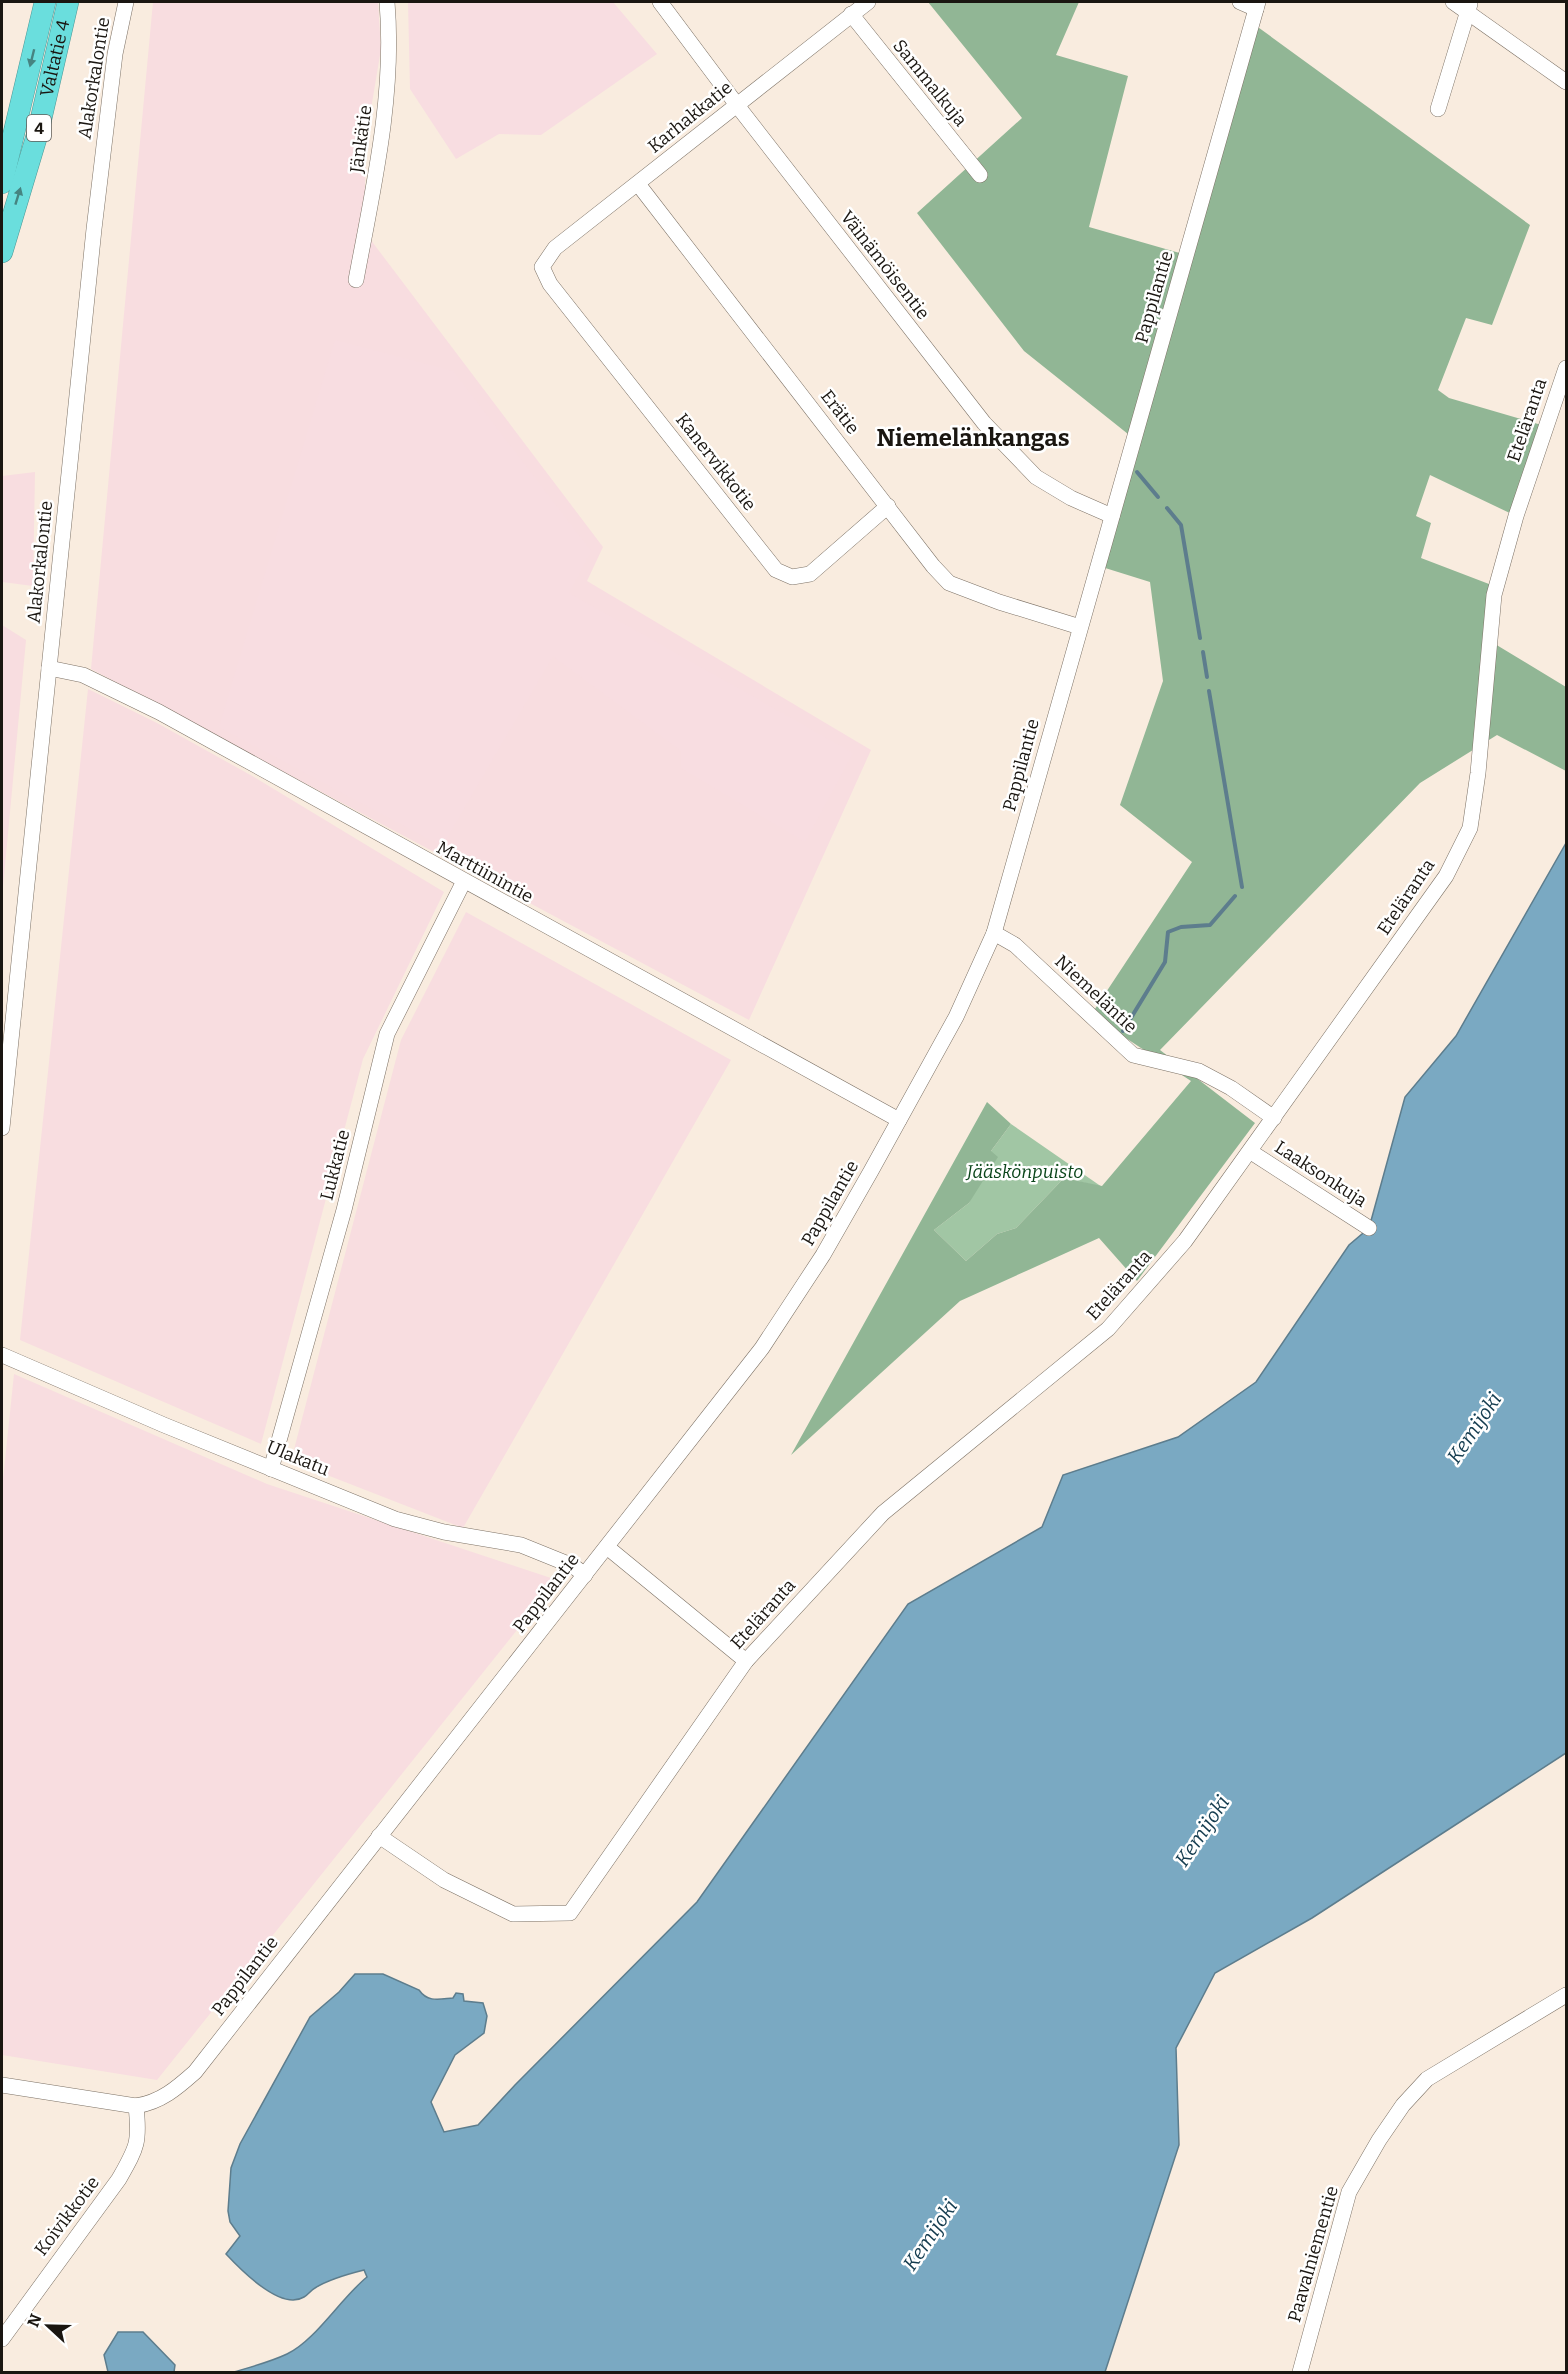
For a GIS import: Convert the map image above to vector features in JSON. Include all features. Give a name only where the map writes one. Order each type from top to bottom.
[{"type":"highway","name":"Valtatie 4","points":[[2,183],[45,2]]},
{"type":"highway","name":"Valtatie 4","points":[[2,252],[38,132],[68,2]]},
{"type":"street","name":"Alakorkalontie","points":[[2,1128],[105,135],[115,54],[126,2]]},
{"type":"street","name":"Jänkätie","points":[[356,280],[386,104],[389,29],[387,2]]},
{"type":"street","name":"Väinämöisentie","points":[[660,2],[736,104],[984,423],[1036,477],[1071,498],[1112,516]]},
{"type":"street","name":"Karhakkatie","points":[[542,267],[555,248],[868,2]]},
{"type":"street","points":[[1240,2],[1257,5]]},
{"type":"street","points":[[1454,2],[1469,7],[1566,82]]},
{"type":"street","name":"Pappilantie","points":[[2,2085],[136,2106],[151,2104],[173,2091],[195,2072],[585,1575],[779,1323],[823,1255],[956,1017],[994,933],[1257,5]]},
{"type":"street","points":[[1438,109],[1469,7]]},
{"type":"street","name":"Sammalkuja","points":[[851,15],[980,175]]},
{"type":"street","name":"Erätie","points":[[638,184],[933,566],[949,583],[999,602],[1080,627]]},
{"type":"street","name":"Kanervikkotie","points":[[542,267],[550,284],[776,570],[792,577],[810,574],[888,506]]},
{"type":"street","name":"Eteläranta","points":[[379,1836],[444,1880],[513,1914],[570,1914],[746,1661],[883,1513],[1108,1329],[1185,1241],[1251,1152],[1446,876],[1470,828],[1478,773],[1494,595],[1519,504],[1566,368]]},
{"type":"street","name":"Marttiinintie","points":[[49,668],[83,675],[159,712],[463,882],[899,1120]]},
{"type":"street","name":"Lukkatie","points":[[271,1468],[344,1210],[387,1034],[463,882]]},
{"type":"street","name":"Niemeläntie","points":[[994,933],[1015,945],[1133,1055],[1199,1071],[1231,1088],[1274,1118]]},
{"type":"street","name":"Laaksonkuja","points":[[1251,1152],[1369,1228]]},
{"type":"street","name":"Ulakatu","points":[[2,1355],[395,1519],[444,1532],[521,1545],[573,1566],[585,1575]]},
{"type":"street","points":[[606,1547],[746,1661]]},
{"type":"street","name":"Paavalniementie","points":[[1300,2373],[1349,2192],[1379,2140],[1403,2105],[1427,2079],[1566,1995]]},
{"type":"street","name":"Koivikkotie","points":[[2,2339],[128,2164],[139,2136],[136,2106]]},
{"type":"shaded area","points":[[153,2],[378,2],[381,49],[366,139],[364,231],[603,547],[587,581],[871,750],[749,1020],[91,669]]},
{"type":"shaded area","points":[[408,2],[613,2],[657,54],[541,135],[499,134],[456,159],[410,89]]},
{"type":"shaded area","points":[[335,340],[453,371],[591,551],[569,593],[853,753],[805,842],[681,768],[681,751],[553,656],[442,846],[219,727]]},
{"type":"shaded area","points":[[35,472],[33,586],[2,582],[2,476]]},
{"type":"shaded area","points":[[2,625],[26,640],[2,898]]},
{"type":"shaded area","points":[[88,689],[157,723],[254,777],[444,892],[363,1059],[261,1444],[20,1340]]},
{"type":"shaded area","points":[[466,912],[731,1060],[463,1528],[291,1461],[401,1040]]},
{"type":"shaded area","points":[[14,1374],[267,1484],[557,1580],[157,2080],[2,2055],[2,1489]]},
{"type":"green space","points":[[928,2],[1079,2],[1056,55],[1128,76],[1089,227],[1190,256],[1255,25],[1530,225],[1492,325],[1466,318],[1438,390],[1449,398],[1545,426],[1516,516],[1430,475],[1416,516],[1431,523],[1421,558],[1489,584],[1490,641],[1566,687],[1566,771],[1497,735],[1420,783],[1160,1050],[1255,1123],[1137,1281],[1099,1238],[960,1301],[791,1455],[987,1102],[1011,1124],[991,1151],[998,1157],[969,1203],[934,1230],[966,1261],[997,1234],[1016,1228],[1064,1178],[1102,1186],[1191,1081],[1091,1015],[1192,862],[1120,805],[1163,681],[1150,582],[1102,567],[1138,442],[1024,351],[917,213],[1022,118]]},
{"type":"green space","name":"Jääskönpuisto","points":[[1011,1124],[1102,1187],[1064,1178],[1016,1228],[997,1234],[966,1261],[934,1230],[969,1203],[991,1151]]},
{"type":"water","name":"Kemijoki","points":[[1566,843],[1566,1753],[1312,1918],[1215,1973],[1176,2048],[1179,2145],[1105,2372],[234,2372],[274,2359],[297,2348],[367,2277],[364,2270],[339,2277],[295,2300],[273,2294],[262,2287],[226,2254],[240,2236],[230,2222],[228,2211],[231,2168],[240,2144],[310,2017],[339,1992],[355,1974],[383,1974],[419,1990],[430,1999],[453,1998],[456,1993],[463,1994],[464,2001],[483,2003],[487,2016],[484,2033],[455,2055],[431,2102],[444,2132],[478,2125],[697,1902],[908,1604],[1042,1527],[1063,1475],[1178,1437],[1256,1382],[1349,1245],[1369,1228],[1405,1097],[1456,1036]]},
{"type":"water","points":[[118,2332],[143,2332],[175,2365],[174,2372],[108,2372],[104,2355]]},
{"type":"waterway","points":[[1137,472],[1158,497]]},
{"type":"waterway","points":[[1167,508],[1181,525],[1200,638]]},
{"type":"waterway","points":[[1203,652],[1207,677]]},
{"type":"waterway","points":[[1209,691],[1242,887]]},
{"type":"waterway","points":[[1123,1031],[1165,962],[1168,932],[1181,927],[1210,925],[1235,896]]},
{"type":"district","name":"Niemelänkangas","points":[[973,438]]}]
